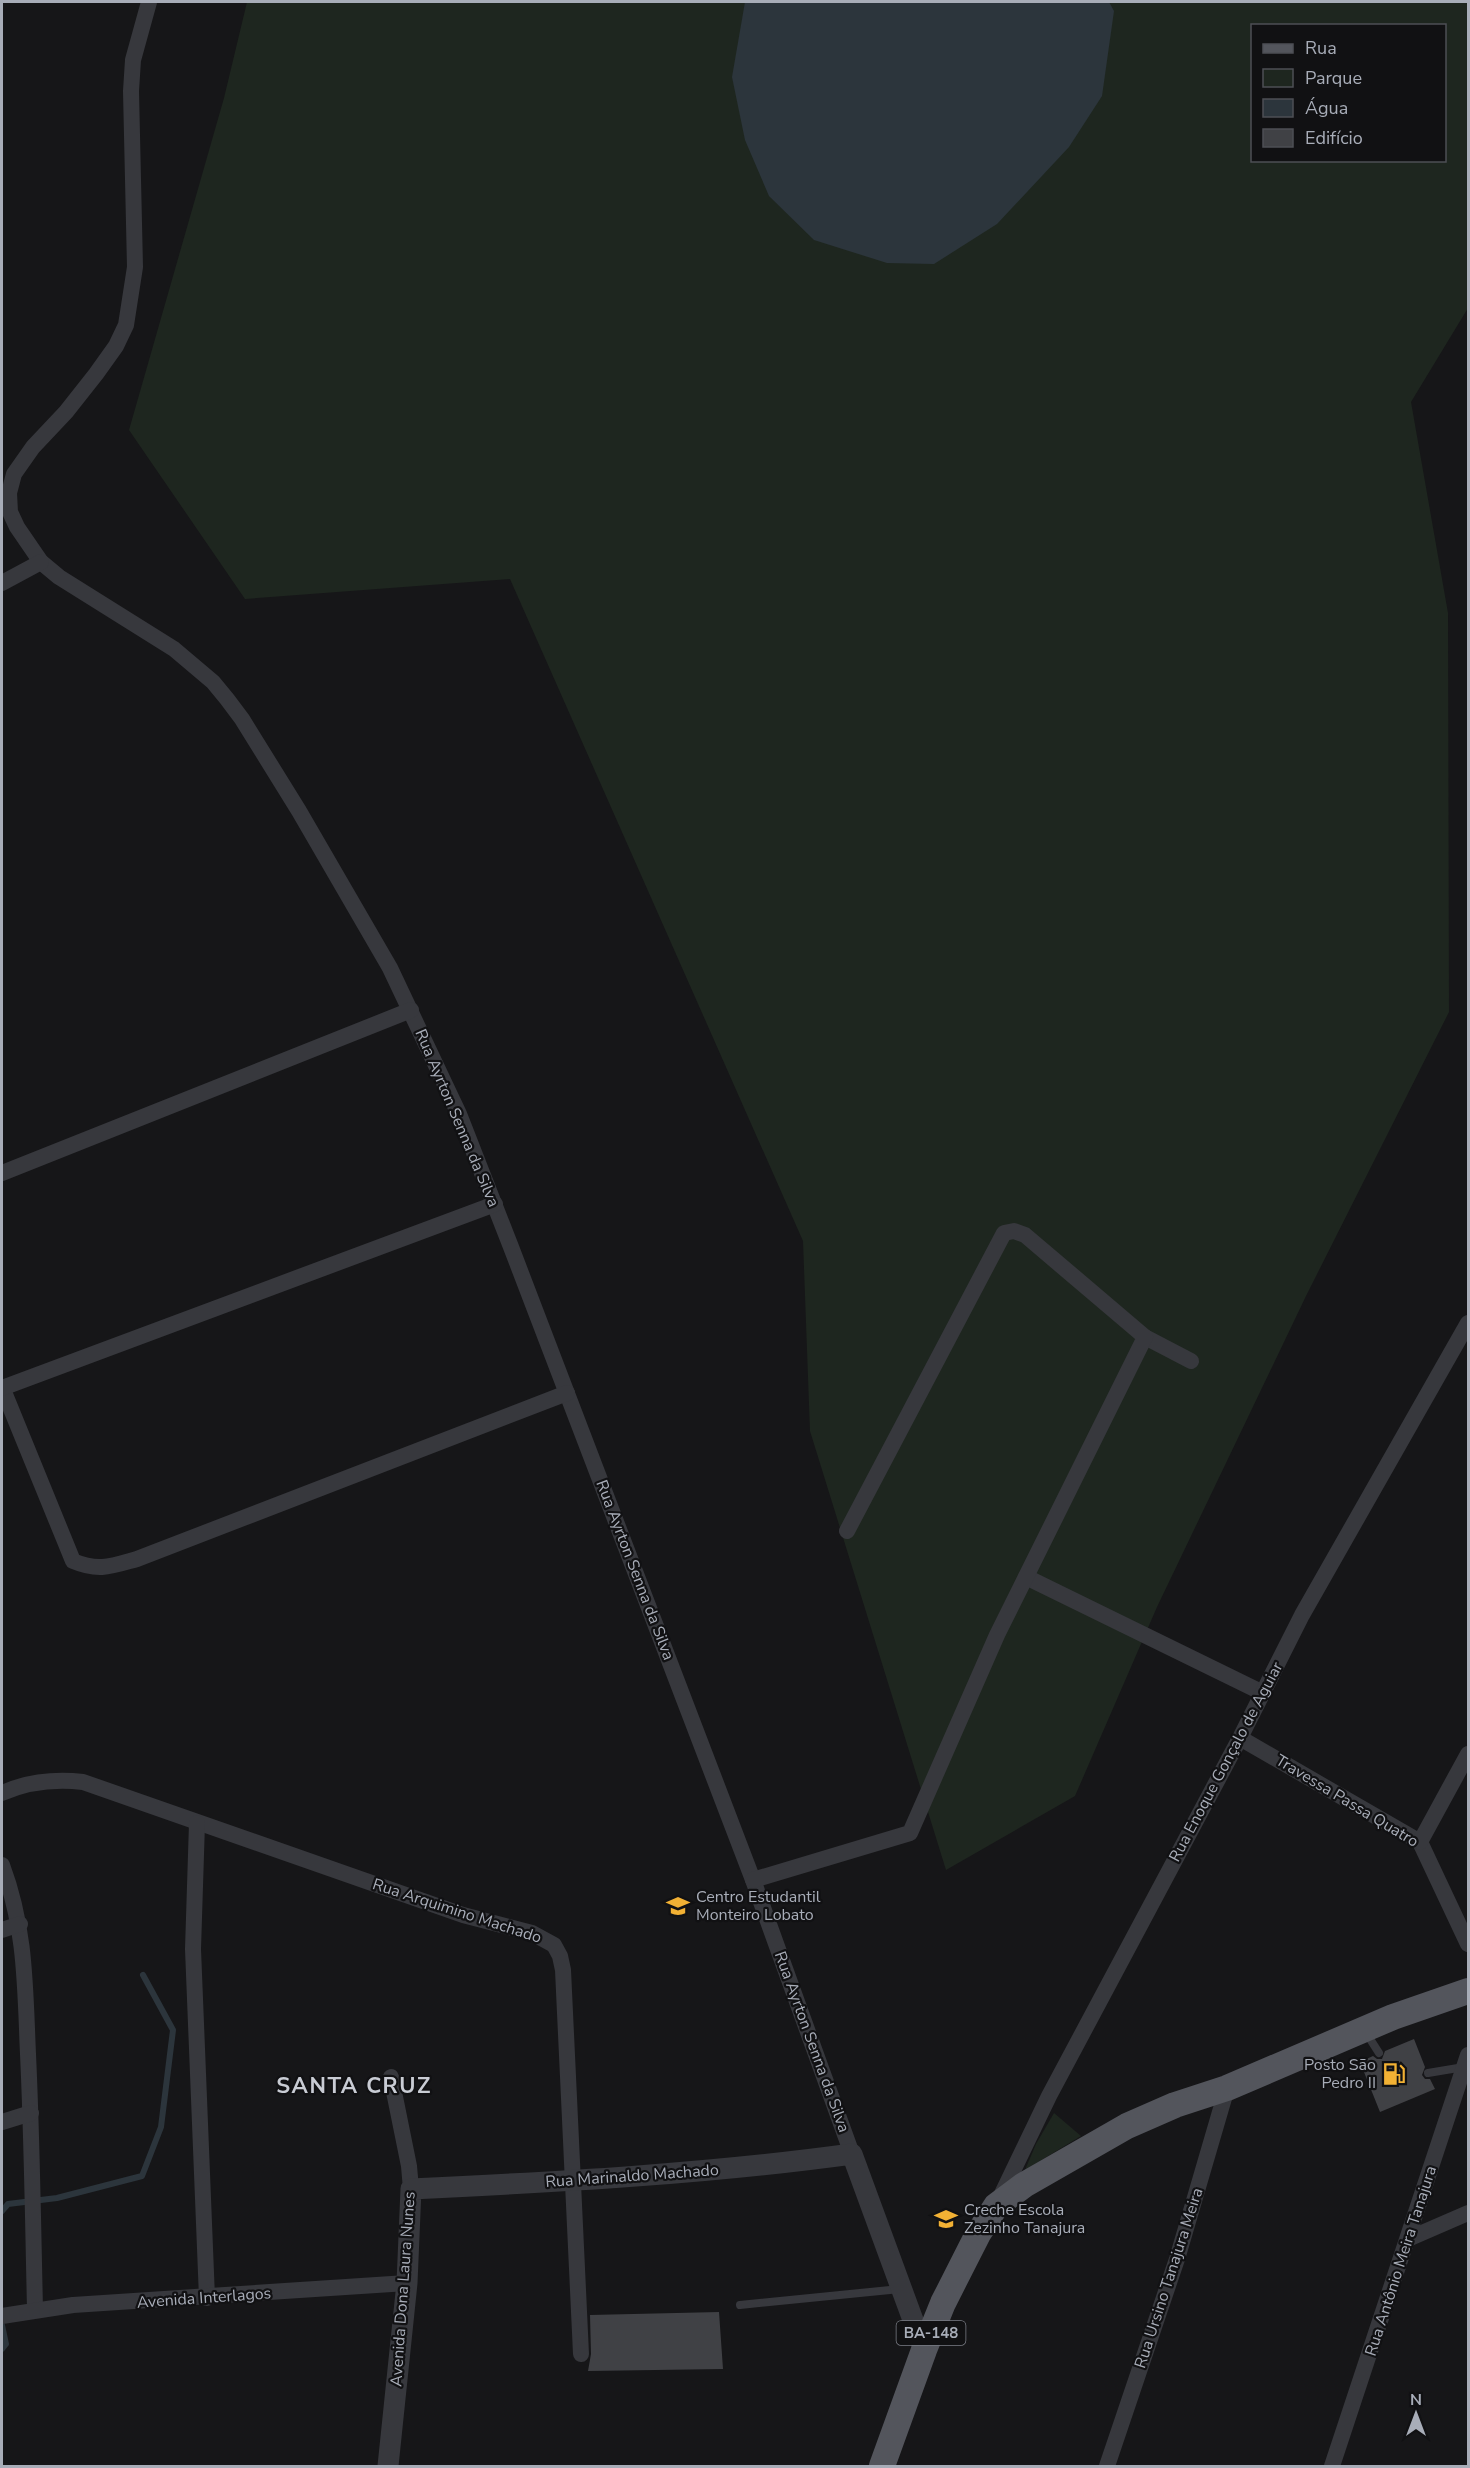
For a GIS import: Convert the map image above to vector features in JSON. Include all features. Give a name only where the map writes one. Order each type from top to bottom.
[{"type":"main road","points":[[996,2206],[1024,2185],[1127,2126],[1468,1990]]},
{"type":"main road","name":"BA-148","points":[[882,2466],[924,2350],[963,2261],[996,2206]]},
{"type":"street","name":"Rua Ayrton Senna da Silva","points":[[149,2],[133,60],[131,91],[135,267],[126,325],[116,346],[96,374],[66,412],[33,447],[14,474],[9,493],[10,512],[17,527],[41,562],[68,584],[174,649],[213,682],[242,719],[299,811],[390,968],[411,1010],[459,1114],[495,1204],[753,1880],[924,2350]]},
{"type":"street","points":[[2,583],[41,562]]},
{"type":"street","points":[[2,1173],[411,1010]]},
{"type":"street","points":[[495,1204],[2,1388],[73,1561],[90,1568],[106,1567],[137,1559],[567,1393]]},
{"type":"street","points":[[847,1531],[1004,1233],[1014,1231],[1025,1235],[1145,1337],[1191,1361]]},
{"type":"street","name":"Rua Enoque Gonçalo de Aguiar","points":[[996,2206],[1049,2096],[1308,1606],[1468,1323]]},
{"type":"street","points":[[753,1880],[910,1833],[997,1635],[1145,1337]]},
{"type":"street","points":[[1026,1577],[1263,1693]]},
{"type":"street","name":"Travessa Passa Quatro","points":[[1240,1738],[1420,1842],[1468,1944]]},
{"type":"street","points":[[1420,1842],[1468,1755]]},
{"type":"street","name":"Rua Arquimino Machado","points":[[2,1793],[37,1783],[64,1780],[83,1782],[463,1915],[532,1933],[554,1946],[560,1956],[563,1970],[581,2354]]},
{"type":"street","points":[[197,1823],[193,1949],[207,2298]]},
{"type":"street","points":[[2,1865],[20,1924],[24,1956],[31,2113],[35,2309]]},
{"type":"street","points":[[2,1930],[20,1924]]},
{"type":"street","name":"Rua Antônio Meira Tanajura","points":[[1332,2466],[1467,2061]]},
{"type":"street","name":"Avenida Dona Laura Nunes","points":[[388,2466],[407,2283],[411,2189],[409,2166],[391,2077]]},
{"type":"street","name":"Rua Ursino Tanajura Meira","points":[[1107,2466],[1176,2259],[1227,2088]]},
{"type":"street","points":[[2,2121],[31,2113]]},
{"type":"street","name":"Rua Marinaldo Machado","points":[[411,2189],[572,2181],[740,2168],[852,2154]]},
{"type":"street","points":[[1408,2239],[1468,2213]]},
{"type":"street","name":"Avenida Interlagos","points":[[2,2316],[35,2309],[407,2283]]},
{"type":"street","points":[[383,2466],[388,2466]]},
{"type":"lane","points":[[1364,2030],[1380,2054]]},
{"type":"lane","points":[[1428,2073],[1467,2061]]},
{"type":"lane","points":[[740,2306],[902,2289]]},
{"type":"green space","points":[[247,2],[1468,2],[1468,308],[1411,402],[1448,613],[1449,1012],[1306,1296],[1157,1607],[1075,1796],[946,1870],[810,1431],[803,1241],[510,579],[245,599],[129,430],[224,98]]},
{"type":"green space","points":[[1054,2113],[1081,2136],[1025,2170],[1036,2144]]},
{"type":"water","points":[[745,2],[1109,2],[1114,11],[1102,96],[1069,147],[997,224],[934,264],[887,263],[814,240],[769,196],[745,140],[732,77]]},
{"type":"building","points":[[1414,2039],[1425,2067],[1422,2075],[1425,2079],[1430,2079],[1435,2089],[1380,2112],[1360,2062],[1373,2056],[1382,2059],[1385,2051]]},
{"type":"building","points":[[719,2312],[723,2369],[588,2371],[591,2354],[590,2315]]},
{"type":"waterway","points":[[2,2211],[8,2204],[57,2198],[142,2176],[161,2127],[173,2030],[143,1975]]},
{"type":"waterway","points":[[2,2325],[6,2344],[2,2349]]},
{"type":"place","name":"Centro Estudantil Monteiro Lobato","points":[[678,1906]]},
{"type":"place","name":"Posto São Pedro II","points":[[1394,2074]]},
{"type":"place","name":"Creche Escola Zezinho Tanajura","points":[[946,2219]]},
{"type":"district","name":"SANTA CRUZ","points":[[354,2086]]}]
